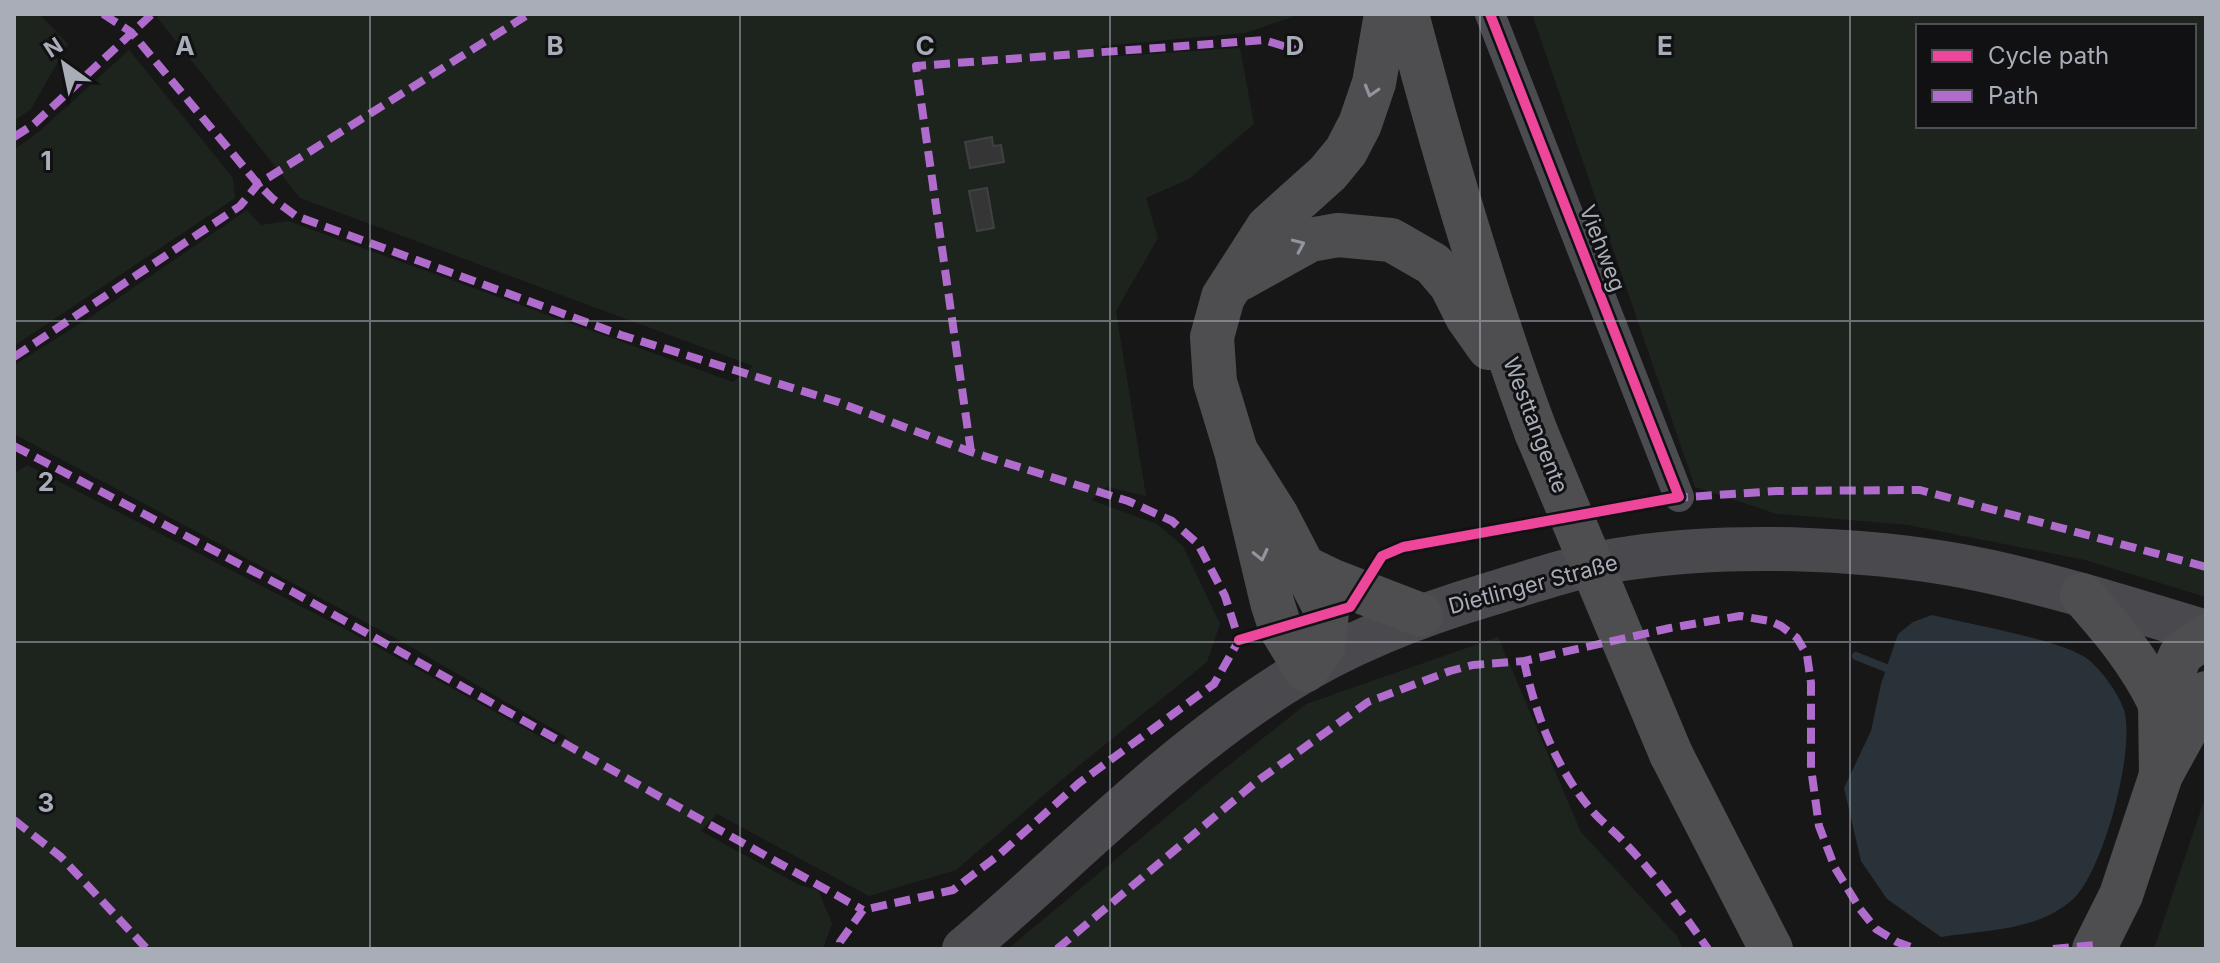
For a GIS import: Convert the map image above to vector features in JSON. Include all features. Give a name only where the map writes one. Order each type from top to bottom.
[{"type":"highway","points":[[1236,451],[1306,568],[1327,612],[1324,645],[1306,670],[1280,627],[1272,602],[1236,451],[1215,382],[1212,337],[1223,297],[1268,227],[1301,200],[1346,151],[1360,124],[1374,83],[1386,14]]},
{"type":"highway","name":"Westtangente","points":[[1407,14],[1438,133],[1536,432],[1671,754],[1771,949]]},
{"type":"highway","points":[[1231,284],[1310,240],[1338,235],[1391,240],[1433,264],[1451,285],[1467,317],[1521,392]]},
{"type":"highway","points":[[1306,568],[1346,587],[1421,615]]},
{"type":"highway","points":[[2082,595],[2122,639],[2160,704]]},
{"type":"highway","points":[[2161,775],[2160,704],[2181,654],[2206,634]]},
{"type":"highway","points":[[2094,949],[2121,895],[2161,775],[2206,693]]},
{"type":"highway","points":[[1737,887],[1796,949]]},
{"type":"main road","name":"Dietlinger Straße","points":[[964,949],[1158,776],[1245,710],[1306,670],[1381,631],[1421,615],[1568,569],[1678,552],[1754,550],[1886,555],[1985,571],[2082,595],[2206,634]]},
{"type":"street","name":"Viehweg","points":[[1490,14],[1679,497]]},
{"type":"shaded area","points":[[14,14],[39,14],[68,44],[31,109],[14,121]]},
{"type":"shaded area","points":[[160,14],[1301,14],[1245,33],[1101,46],[1104,57],[1240,48],[1254,124],[1189,179],[1146,198],[1158,238],[1116,311],[1146,496],[1107,487],[1091,500],[1157,524],[1183,546],[1220,624],[1207,662],[956,870],[869,896],[717,814],[701,831],[799,885],[818,890],[832,923],[823,949],[14,949],[14,474],[27,465],[345,629],[555,745],[567,737],[397,639],[14,434],[14,365],[95,314],[247,210],[261,225],[288,221],[733,382],[753,366],[300,198],[157,17]]},
{"type":"shaded area","points":[[1532,14],[2206,14],[2206,597],[2085,560],[1908,525],[1777,514],[1695,487]]},
{"type":"shaded area","points":[[129,50],[233,178],[235,198],[14,346],[14,150],[41,130]]},
{"type":"shaded area","points":[[1932,615],[2038,639],[2077,653],[2089,660],[2105,677],[2124,710],[2125,752],[2121,780],[2095,864],[2073,899],[2059,910],[2028,923],[1941,937],[1887,899],[1861,861],[1844,788],[1871,731],[1881,684],[1898,634],[1913,622]]},
{"type":"shaded area","points":[[1498,637],[1581,832],[1677,936],[1683,949],[1008,949],[1306,704]]},
{"type":"shaded area","points":[[2206,795],[2206,949],[2154,949]]},
{"type":"building","points":[[992,137],[993,146],[1001,145],[1004,162],[970,168],[965,142]]},
{"type":"building","points":[[987,188],[994,228],[977,231],[969,191]]},
{"type":"waterway","points":[[1856,656],[1896,672]]},
{"type":"marked path","points":[[103,14],[131,32],[258,184],[296,216],[621,335],[838,402],[971,452],[1128,501],[1172,521],[1198,544],[1225,596],[1239,640],[1214,684],[1079,783],[1000,854],[953,890],[863,910],[840,942],[840,949]]},
{"type":"marked path","points":[[14,137],[33,125],[152,14]]},
{"type":"marked path","points":[[14,357],[240,206],[258,184],[529,14]]},
{"type":"marked path","points":[[971,452],[916,66],[1264,40],[1303,52]]},
{"type":"marked path","points":[[14,446],[293,592],[863,910]]},
{"type":"marked path","points":[[1672,498],[1777,491],[1920,490],[2206,567]]},
{"type":"marked path","points":[[1057,949],[1256,782],[1368,702],[1473,665],[1524,661],[1670,628],[1740,616],[1781,626],[1797,638],[1807,655],[1811,683],[1811,768],[1819,826],[1835,868],[1860,909],[1876,929],[1916,949]]},
{"type":"marked path","points":[[1524,661],[1540,719],[1566,774],[1593,812],[1658,881],[1708,949]]},
{"type":"marked path","points":[[14,820],[61,857],[147,949]]},
{"type":"marked path","points":[[2053,949],[2096,945]]},
{"type":"cycle path","points":[[1239,640],[1350,607],[1382,556],[1403,547],[1679,497],[1490,14]]}]
